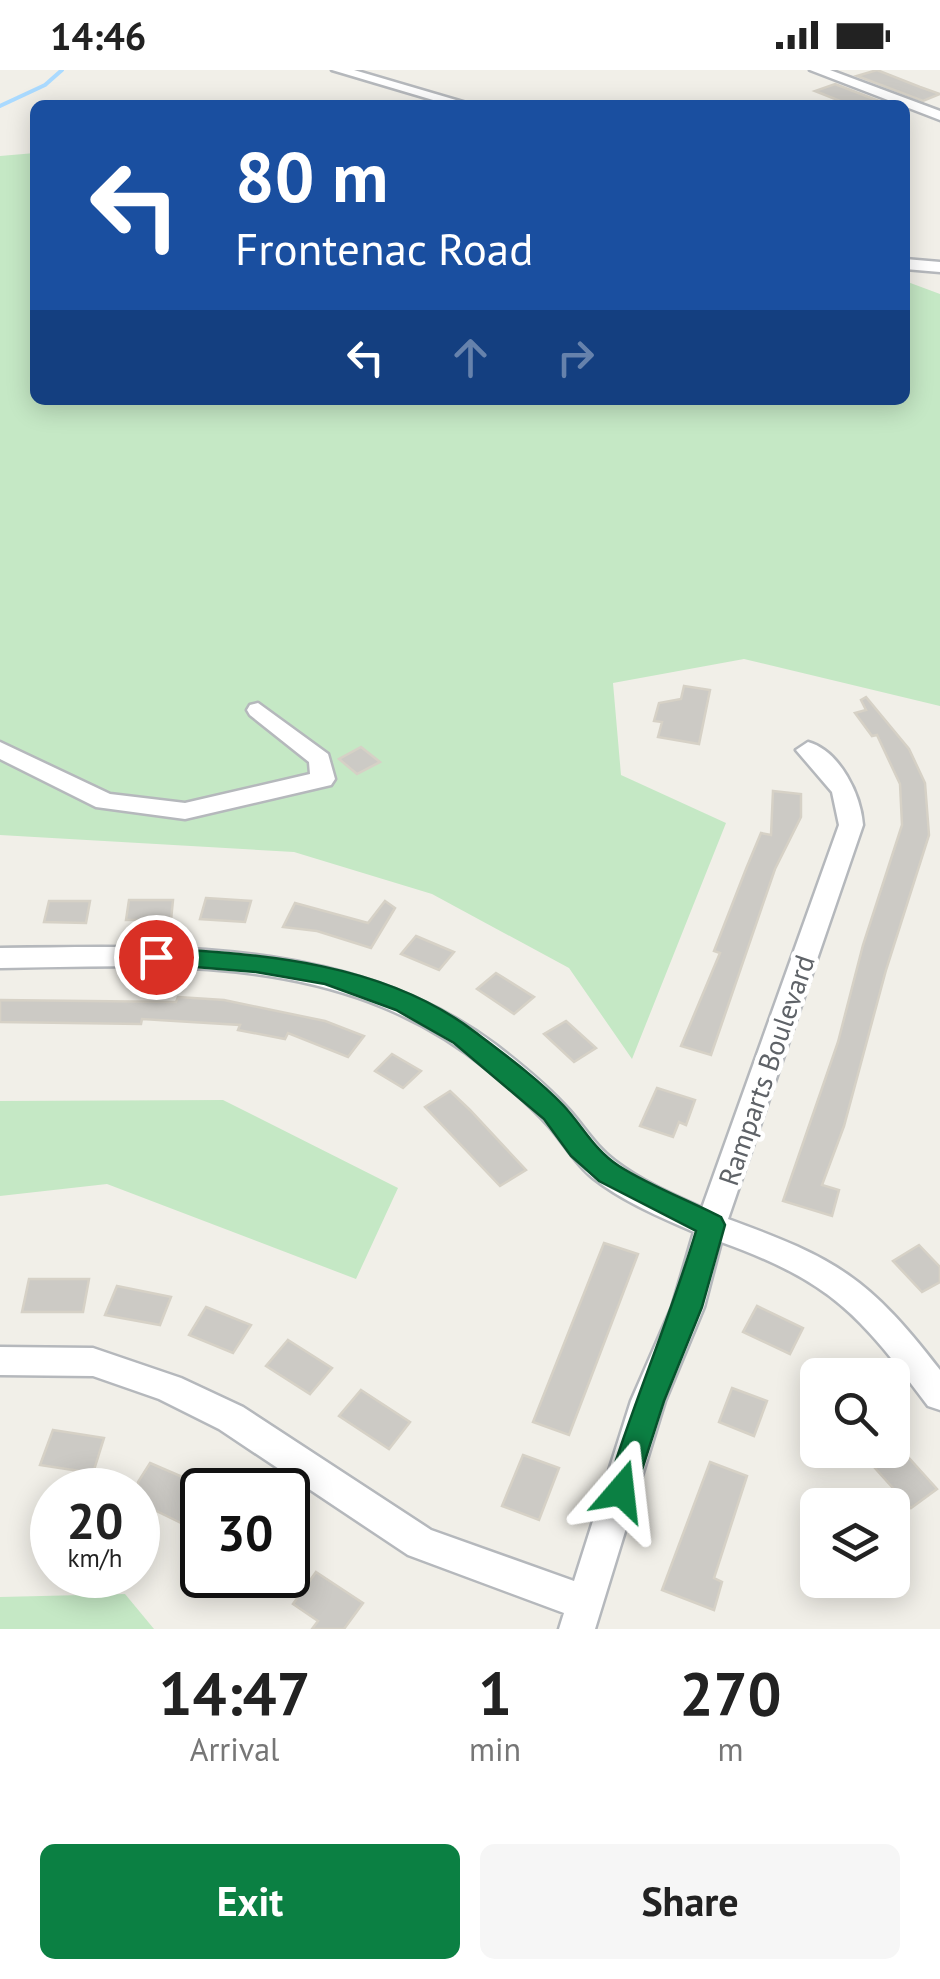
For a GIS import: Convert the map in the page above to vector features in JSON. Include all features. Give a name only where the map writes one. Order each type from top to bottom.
[{"type":"street","points":[[339,70],[448,100]]},
{"type":"street","points":[[817,70],[897,100]]},
{"type":"street","points":[[910,105],[940,116]]},
{"type":"street","points":[[910,264],[940,267]]},
{"type":"street","points":[[0,750],[106,802],[185,811],[322,779],[320,759],[258,710]]},
{"type":"street","name":"Ramparts Boulevard","points":[[581,1616],[648,1401],[688,1307],[711,1225],[851,826],[851,803],[845,785],[808,750]]},
{"type":"street","points":[[0,958],[156,957],[256,963],[328,976],[404,1004],[463,1036],[553,1112],[580,1148],[609,1174],[711,1225],[830,1275],[859,1298],[940,1395]]},
{"type":"street","points":[[0,1361],[92,1362],[169,1388],[231,1418],[420,1542],[581,1616]]},
{"type":"green space","points":[[30,153],[30,405],[910,405],[910,283],[940,294],[940,706],[744,659],[613,683],[621,775],[726,823],[632,1059],[569,968],[432,894],[294,852],[0,835],[0,156]]},
{"type":"green space","points":[[223,1100],[398,1188],[356,1279],[107,1184],[0,1196],[0,1101]]},
{"type":"green space","points":[[0,1597],[128,1598],[154,1629],[0,1629]]},
{"type":"building","points":[[877,70],[940,94],[923,101],[857,76]]},
{"type":"building","points":[[835,84],[876,100],[838,100],[815,91]]},
{"type":"building","points":[[684,686],[710,690],[699,744],[658,737],[662,722],[654,721],[659,703],[681,699]]},
{"type":"building","points":[[866,697],[909,749],[925,783],[929,835],[886,970],[844,1126],[822,1185],[839,1190],[832,1216],[783,1201],[838,1042],[863,945],[902,825],[900,784],[877,735],[872,736],[855,713],[866,710],[861,700]]},
{"type":"building","points":[[361,747],[380,762],[357,774],[339,759]]},
{"type":"building","points":[[773,791],[801,794],[801,817],[775,869],[711,1055],[681,1046],[720,953],[714,951],[761,833],[771,835]]},
{"type":"building","points":[[206,898],[251,901],[245,922],[200,919]]},
{"type":"building","points":[[129,900],[173,900],[171,920],[126,920]]},
{"type":"building","points":[[49,901],[90,901],[86,923],[44,922]]},
{"type":"building","points":[[385,901],[395,908],[371,948],[317,931],[283,927],[295,903],[368,923]]},
{"type":"building","points":[[416,936],[454,952],[439,970],[401,954]]},
{"type":"building","points":[[496,973],[534,997],[514,1014],[477,989]]},
{"type":"building","points":[[178,997],[224,1000],[325,1021],[364,1036],[348,1057],[288,1033],[285,1039],[238,1030],[240,1025],[142,1019],[141,1024],[0,1022],[0,1000],[176,1002]]},
{"type":"building","points":[[566,1021],[596,1048],[574,1062],[544,1034]]},
{"type":"building","points":[[392,1054],[421,1071],[403,1088],[375,1071]]},
{"type":"building","points":[[657,1088],[695,1100],[686,1125],[679,1122],[673,1137],[640,1126]]},
{"type":"building","points":[[450,1091],[526,1170],[500,1186],[425,1107]]},
{"type":"building","points":[[604,1243],[638,1254],[569,1435],[533,1422]]},
{"type":"building","points":[[919,1245],[940,1267],[940,1282],[922,1292],[893,1261]]},
{"type":"building","points":[[29,1279],[89,1279],[83,1312],[22,1312]]},
{"type":"building","points":[[117,1286],[171,1297],[160,1325],[105,1315]]},
{"type":"building","points":[[757,1306],[803,1328],[790,1354],[743,1332]]},
{"type":"building","points":[[206,1307],[251,1325],[233,1353],[189,1335]]},
{"type":"building","points":[[288,1340],[332,1368],[310,1394],[266,1366]]},
{"type":"building","points":[[732,1388],[767,1401],[754,1436],[719,1422]]},
{"type":"building","points":[[361,1390],[410,1422],[389,1449],[339,1416]]},
{"type":"building","points":[[53,1430],[104,1438],[95,1468],[40,1465]]},
{"type":"building","points":[[523,1455],[559,1468],[539,1520],[502,1506]]},
{"type":"building","points":[[910,1459],[937,1489],[911,1508],[910,1488],[893,1488],[875,1468],[910,1468]]},
{"type":"building","points":[[710,1462],[747,1476],[714,1578],[722,1582],[714,1610],[662,1590]]},
{"type":"building","points":[[150,1463],[180,1476],[180,1523],[160,1513],[160,1468],[147,1468]]},
{"type":"building","points":[[316,1572],[363,1603],[344,1629],[312,1629],[318,1621],[293,1604],[297,1598],[310,1598],[310,1580]]},
{"type":"waterway","points":[[0,106],[45,85],[62,70]]},
{"type":"route","points":[[156,957],[256,963],[328,976],[404,1004],[463,1036],[553,1112],[580,1148],[609,1174],[711,1225],[688,1307],[648,1401],[621,1491]]}]
